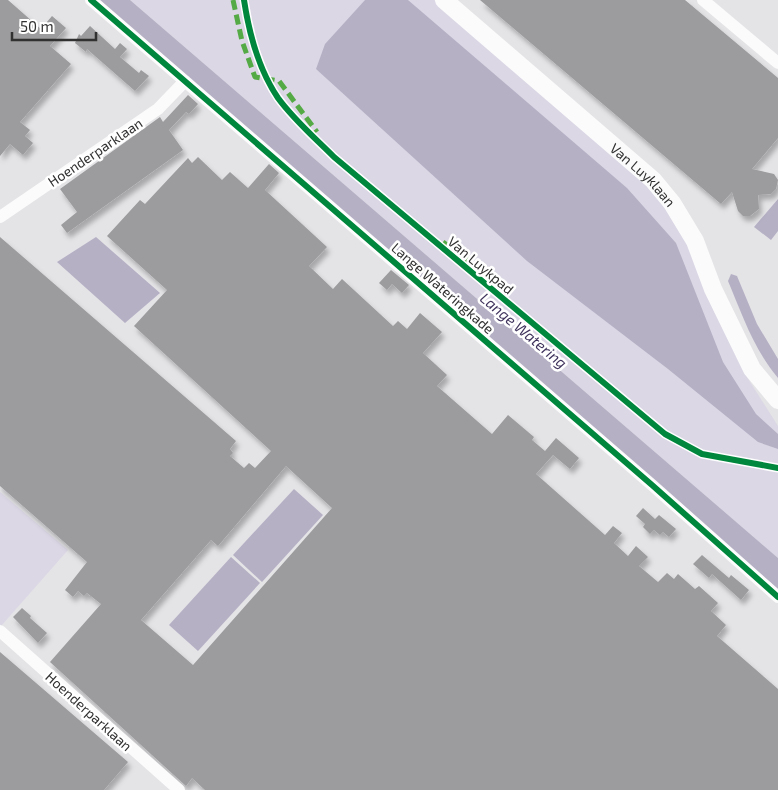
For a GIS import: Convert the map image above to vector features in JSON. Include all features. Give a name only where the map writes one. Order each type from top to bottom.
[{"type":"street","name":"Lange Wateringkade","points":[[91,0],[652,485],[778,597]]},
{"type":"street","name":"Van Luyklaan","points":[[444,0],[653,180],[672,203],[695,241],[713,289],[752,369],[778,400]]},
{"type":"street","points":[[703,0],[778,63]]},
{"type":"street","name":"Hoenderparklaan","points":[[0,217],[158,109],[185,81]]},
{"type":"street","name":"Hoenderparklaan","points":[[0,631],[179,790]]},
{"type":"shaded area","points":[[97,0],[130,0],[778,558],[778,589]]},
{"type":"shaded area","points":[[130,0],[434,0],[636,173],[661,199],[685,236],[745,374],[778,426],[778,558]]},
{"type":"shaded area","points":[[365,0],[408,0],[627,188],[676,243],[723,362],[756,414],[778,434],[778,449],[758,442],[668,369],[527,261],[316,69],[325,44]]},
{"type":"shaded area","points":[[778,199],[778,231],[771,240],[754,227]]},
{"type":"shaded area","points":[[96,237],[160,293],[125,323],[57,262]]},
{"type":"shaded area","points":[[731,274],[737,276],[757,324],[778,359],[778,378],[762,356],[749,331],[728,281]]},
{"type":"shaded area","points":[[294,489],[323,515],[262,582],[233,555]]},
{"type":"shaded area","points":[[0,492],[68,550],[1,626],[0,624]]},
{"type":"shaded area","points":[[231,557],[260,583],[198,651],[169,625]]},
{"type":"building","points":[[0,0],[8,0],[41,29],[52,16],[66,28],[50,46],[71,64],[20,122],[30,130],[25,136],[33,143],[23,155],[10,144],[0,156]]},
{"type":"building","points":[[480,0],[685,0],[778,78],[778,138],[752,169],[774,174],[778,180],[776,189],[771,194],[758,195],[759,209],[750,216],[743,216],[738,211],[732,192],[721,204]]},
{"type":"building","points":[[90,26],[115,49],[120,43],[127,49],[120,57],[139,73],[141,70],[149,76],[135,91],[87,49],[86,52],[75,43],[79,34],[81,36]]},
{"type":"building","points":[[188,95],[198,104],[189,114],[186,112],[169,130],[183,150],[67,233],[61,225],[77,212],[60,189],[160,117],[163,122]]},
{"type":"building","points":[[198,157],[222,180],[230,172],[248,188],[269,164],[279,173],[265,190],[327,247],[309,266],[333,289],[342,279],[393,326],[398,321],[407,329],[420,313],[442,332],[423,353],[447,375],[437,386],[492,434],[508,415],[534,437],[532,440],[545,451],[556,438],[579,458],[570,469],[553,455],[536,474],[605,535],[613,526],[622,533],[614,543],[628,556],[636,546],[648,557],[639,566],[658,582],[667,573],[674,579],[678,574],[695,589],[699,586],[718,603],[711,611],[726,625],[717,636],[778,689],[778,790],[205,790],[192,778],[186,786],[50,662],[101,604],[87,593],[84,596],[78,591],[73,597],[65,590],[87,562],[0,486],[0,237],[236,441],[230,449],[233,453],[230,456],[244,468],[249,463],[255,468],[271,451],[134,326],[167,290],[107,236],[140,200],[145,204],[188,158],[192,163]],"holes":[[[286,466],[332,508],[193,665],[141,620],[211,540],[218,546]]]},
{"type":"building","points":[[391,270],[409,285],[402,293],[392,284],[387,290],[379,283]]},
{"type":"building","points":[[643,508],[655,519],[659,515],[676,529],[669,537],[663,532],[660,535],[654,530],[650,534],[643,527],[645,524],[636,516]]},
{"type":"building","points":[[702,555],[729,578],[731,575],[749,590],[741,600],[712,574],[709,578],[693,564]]},
{"type":"building","points":[[22,608],[47,633],[38,643],[13,617]]},
{"type":"building","points":[[0,652],[128,762],[104,790],[0,790]]},
{"type":"marked path","points":[[233,0],[242,41],[255,77],[279,81],[317,132]]},
{"type":"marked path","points":[[443,242],[448,246],[463,249],[468,264],[472,267]]},
{"type":"cycle path","points":[[91,0],[652,485],[778,597]]},
{"type":"cycle path","name":"Van Luykpad","points":[[244,0],[256,51],[271,87],[291,114],[334,157],[665,434],[702,454],[778,468]]},
{"type":"water label","name":"Lange Watering","points":[[524,330]]}]
